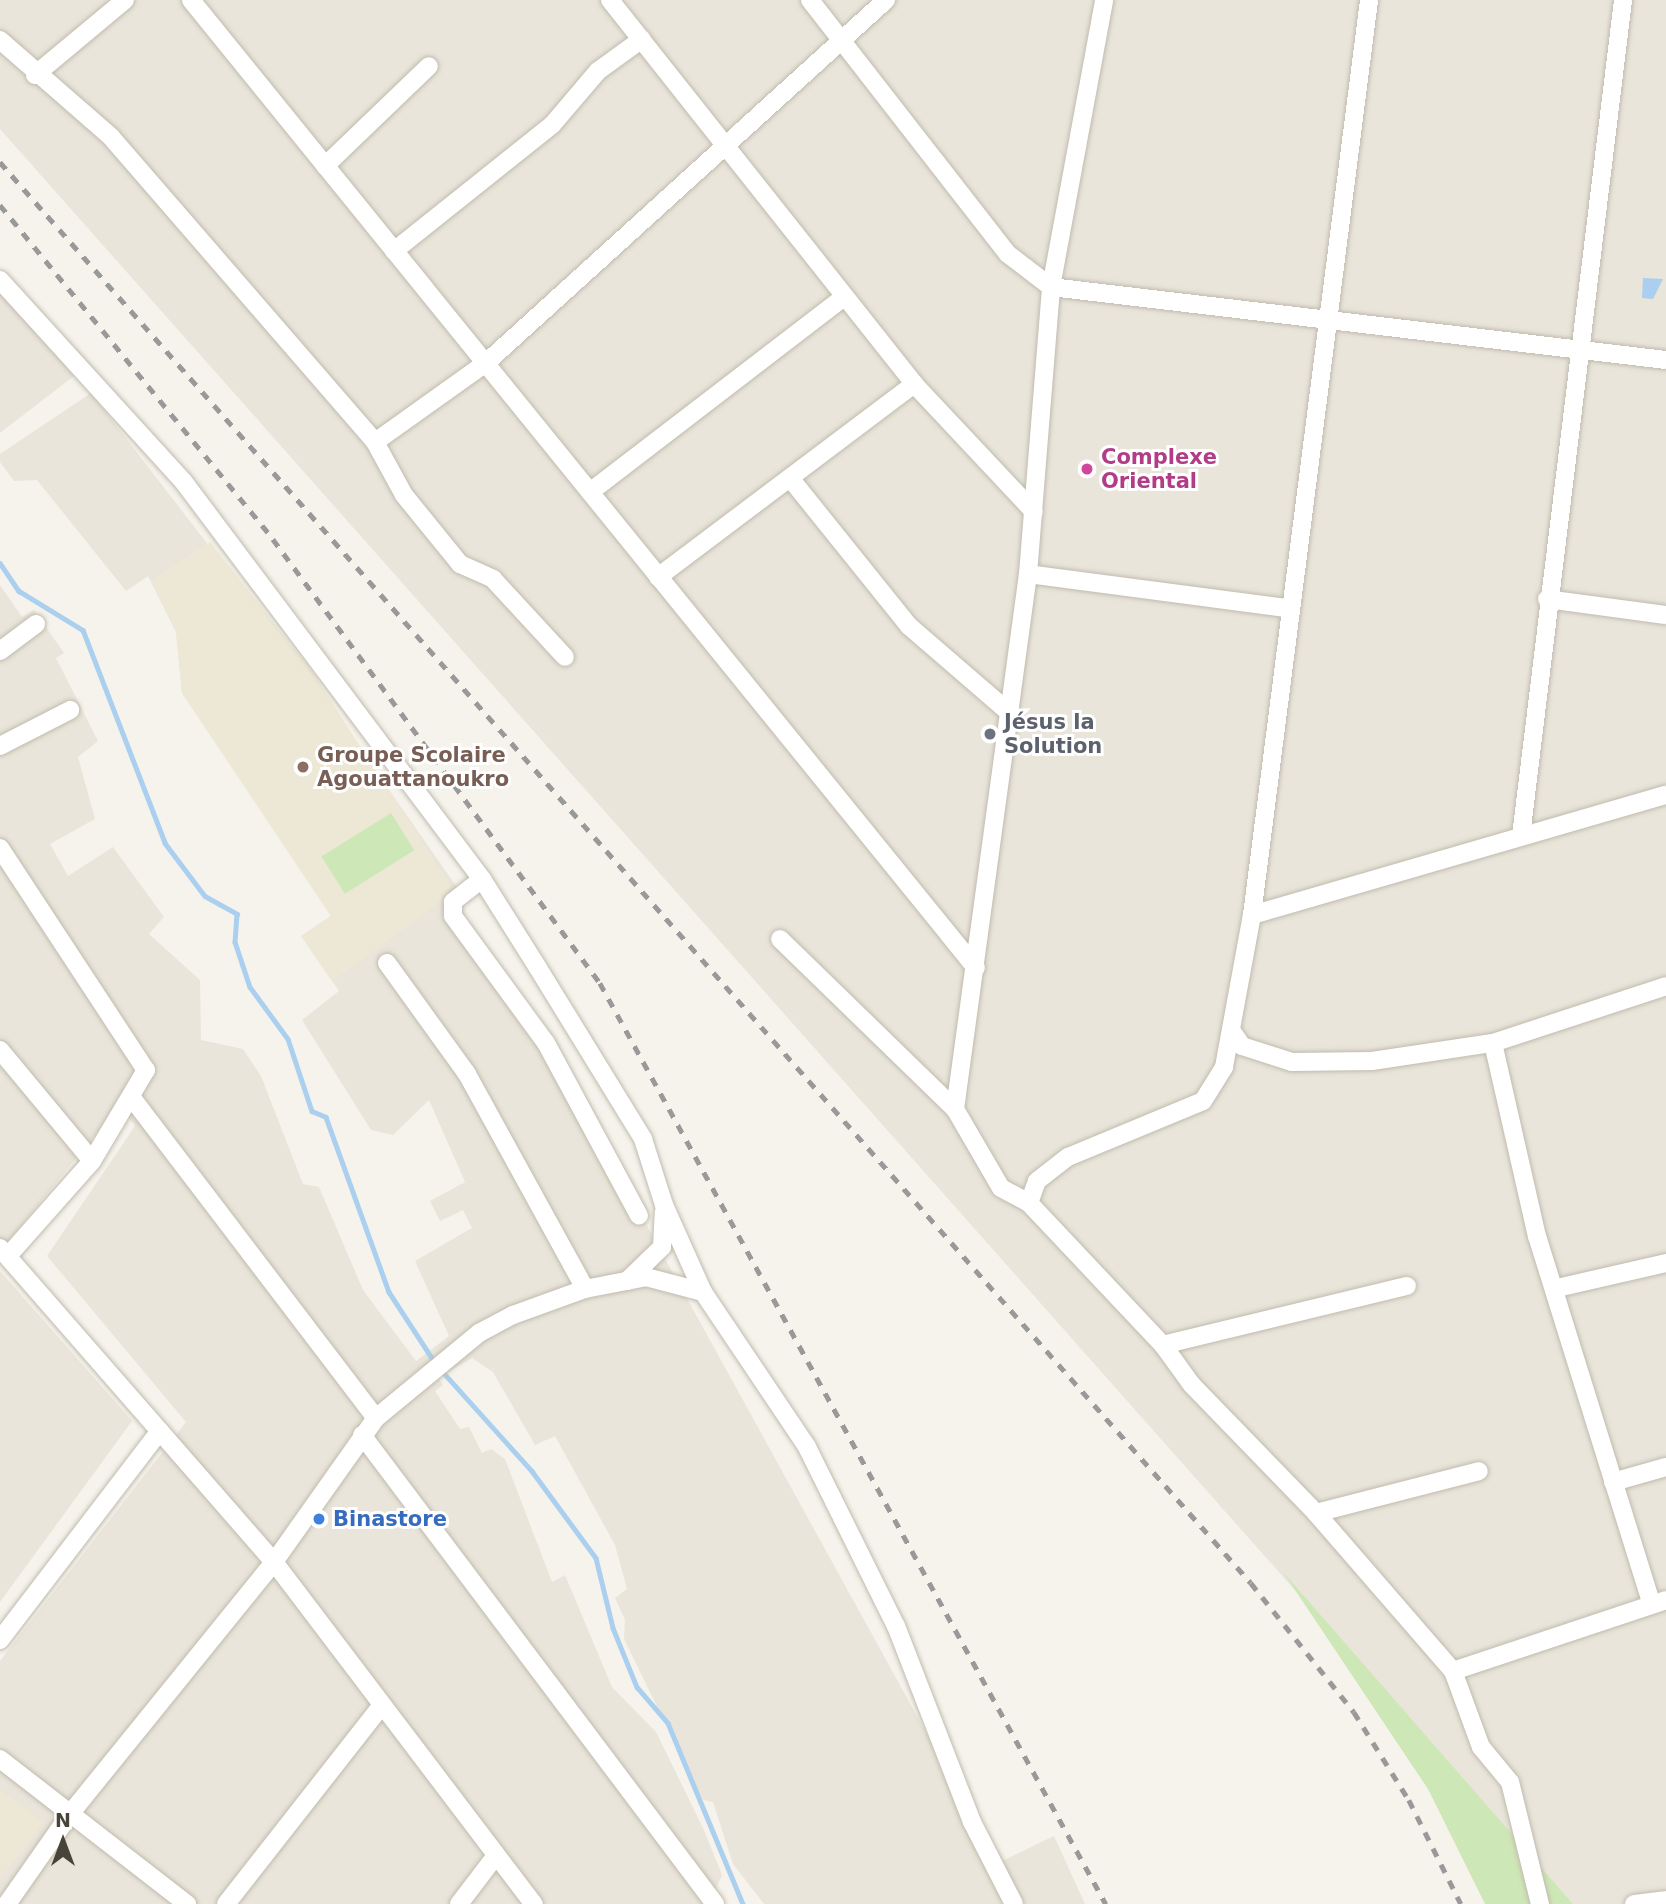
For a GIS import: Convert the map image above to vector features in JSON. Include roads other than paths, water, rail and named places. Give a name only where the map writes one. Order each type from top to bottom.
[{"type":"street","points":[[34,75],[125,0]]},
{"type":"street","points":[[191,0],[976,968]]},
{"type":"street","points":[[610,0],[726,142],[914,384],[1034,512]]},
{"type":"street","points":[[810,0],[1022,270],[1051,287],[1577,347],[1666,360]]},
{"type":"street","points":[[375,442],[487,362],[726,142],[886,0]]},
{"type":"street","points":[[955,1109],[1028,574],[1051,287],[1104,0]]},
{"type":"street","points":[[1029,1203],[1037,1181],[1068,1157],[1203,1101],[1224,1067],[1233,1033],[1252,915],[1287,608],[1369,0]]},
{"type":"street","points":[[1521,836],[1577,347],[1623,0]]},
{"type":"street","points":[[394,251],[552,125],[598,71],[642,39]]},
{"type":"street","points":[[0,40],[34,75],[67,93],[111,137],[375,442],[404,495],[460,564],[493,579],[565,657]]},
{"type":"street","points":[[325,166],[429,66]]},
{"type":"street","points":[[0,280],[183,481],[482,879],[643,1139],[664,1205],[703,1292],[807,1447],[896,1626],[972,1822],[1014,1904]]},
{"type":"street","points":[[590,492],[844,297]]},
{"type":"street","points":[[658,577],[914,384]]},
{"type":"street","points":[[790,478],[909,626],[1011,714]]},
{"type":"street","points":[[1028,574],[1287,608]]},
{"type":"street","points":[[1547,599],[1666,615]]},
{"type":"street","points":[[0,651],[36,624]]},
{"type":"street","points":[[0,746],[69,710]]},
{"type":"street","points":[[1252,915],[1666,796]]},
{"type":"street","points":[[0,848],[37,912],[143,1061],[146,1070],[132,1098],[92,1161],[4,1252],[274,1562],[494,1858],[534,1904]]},
{"type":"street","points":[[482,879],[453,902],[453,916],[546,1043],[639,1216]]},
{"type":"street","points":[[780,939],[955,1109],[1001,1188],[1029,1203],[1163,1345],[1192,1385],[1316,1513],[1453,1671],[1481,1747],[1510,1782],[1540,1904]]},
{"type":"street","points":[[387,963],[467,1074],[585,1289]]},
{"type":"street","points":[[1233,1033],[1241,1045],[1265,1054],[1339,1064],[1493,1043],[1666,986]]},
{"type":"street","points":[[1453,1671],[1658,1602],[1613,1482],[1557,1288],[1537,1236],[1493,1043]]},
{"type":"street","points":[[0,1050],[92,1161]]},
{"type":"street","points":[[132,1098],[376,1418]]},
{"type":"street","points":[[627,1281],[662,1247],[664,1205]]},
{"type":"street","points":[[1557,1288],[1666,1263]]},
{"type":"street","points":[[6,1904],[70,1814],[274,1562],[376,1418],[447,1357],[513,1315],[585,1289],[627,1281],[677,1280],[703,1292]]},
{"type":"street","points":[[1163,1345],[1407,1286]]},
{"type":"street","points":[[0,1640],[160,1431]]},
{"type":"street","points":[[362,1435],[715,1904]]},
{"type":"street","points":[[1613,1482],[1666,1467]]},
{"type":"street","points":[[1316,1513],[1479,1471]]},
{"type":"street","points":[[226,1904],[381,1706]]},
{"type":"street","points":[[0,1759],[187,1904]]},
{"type":"street","points":[[459,1904],[494,1858]]},
{"type":"street","points":[[1634,1904],[1666,1900]]},
{"type":"water","points":[[1643,278],[1663,279],[1653,299],[1642,298]]},
{"type":"waterway","points":[[0,563],[19,591],[83,630],[165,843],[205,896],[237,914],[235,942],[250,987],[288,1039],[312,1111],[326,1117],[389,1292],[436,1364]]},
{"type":"waterway","points":[[442,1371],[532,1471],[596,1558],[613,1628],[637,1687],[668,1723],[743,1904]]},
{"type":"railway","points":[[0,162],[1251,1583],[1354,1712],[1409,1800],[1461,1904]]},
{"type":"railway","points":[[0,205],[273,539],[600,983],[1106,1904]]},
{"type":"place","name":"Complexe Oriental","points":[[1087,469]]},
{"type":"place","name":"Jésus la Solution","points":[[990,734]]},
{"type":"place","name":"Groupe Scolaire Agouattanoukro","points":[[303,767]]},
{"type":"place","name":"Binastore","points":[[319,1519]]}]
